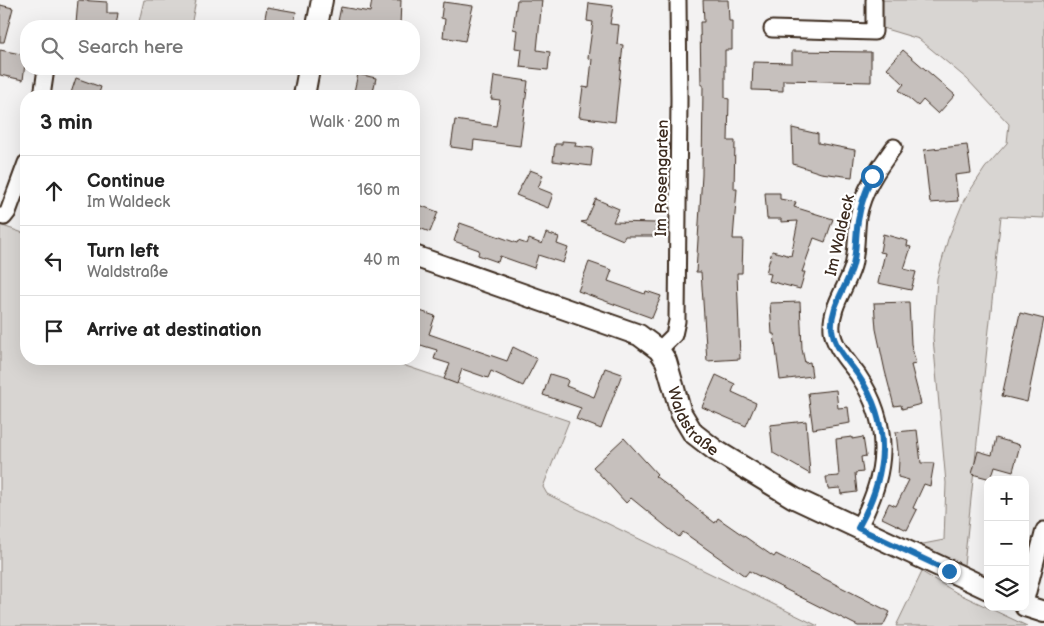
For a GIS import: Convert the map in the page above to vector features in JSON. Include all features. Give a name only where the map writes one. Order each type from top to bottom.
[{"type":"street","points":[[318,20],[322,0]]},
{"type":"street","name":"Im Rosengarten","points":[[659,350],[674,335],[677,321],[678,0]]},
{"type":"street","points":[[772,30],[874,32],[874,0]]},
{"type":"street","points":[[43,90],[45,75]]},
{"type":"street","points":[[305,90],[308,75]]},
{"type":"street","name":"Im Waldeck","points":[[858,528],[875,495],[880,478],[882,433],[875,405],[858,376],[840,352],[832,332],[832,320],[834,308],[848,282],[854,263],[858,217],[872,176],[894,147]]},
{"type":"street","points":[[0,216],[4,216],[8,212],[20,179]]},
{"type":"street","name":"Waldstraße","points":[[420,258],[639,335],[659,350],[666,361],[681,413],[693,433],[715,450],[794,498],[984,587]]},
{"type":"street","points":[[1029,588],[1044,530]]},
{"type":"street","points":[[1029,606],[1044,612]]},
{"type":"shaded area","points":[[144,0],[196,0],[192,20],[139,20]]},
{"type":"shaded area","points":[[877,0],[1044,0],[1044,218],[1001,216],[964,565],[918,545],[944,540],[946,483],[933,338],[937,278],[948,239],[964,200],[985,168],[1007,143],[1009,124],[967,79],[919,39],[879,27]]},
{"type":"shaded area","points":[[0,225],[20,232],[20,365],[403,365],[569,421],[543,487],[547,494],[818,626],[0,626]]},
{"type":"shaded area","points":[[922,572],[957,593],[984,606],[984,611],[995,611],[1027,626],[896,626]]},
{"type":"building","points":[[78,0],[107,2],[107,13],[118,13],[117,20],[76,20]]},
{"type":"building","points":[[372,0],[401,0],[400,20],[338,20],[341,7],[370,12]]},
{"type":"building","points":[[517,0],[542,0],[537,50],[550,52],[548,70],[520,67],[522,49],[515,48],[517,30],[513,29]]},
{"type":"building","points":[[703,0],[728,0],[729,21],[732,21],[732,50],[725,50],[725,98],[729,99],[728,141],[735,141],[734,189],[737,189],[733,239],[743,239],[742,273],[737,273],[740,359],[707,361],[701,272],[696,272],[702,175],[703,85],[701,85],[700,22],[704,22]]},
{"type":"building","points":[[443,2],[473,6],[465,41],[443,37],[445,19],[441,18]]},
{"type":"building","points":[[589,3],[613,6],[610,24],[619,25],[617,44],[623,45],[615,122],[579,117],[583,87],[589,88],[592,59],[588,58],[593,22],[587,21]]},
{"type":"building","points":[[0,5],[13,8],[4,42],[0,42]]},
{"type":"building","points":[[267,7],[296,12],[295,20],[265,20]]},
{"type":"building","points":[[0,50],[20,54],[20,75],[24,75],[23,80],[0,75]]},
{"type":"building","points":[[903,50],[955,95],[938,114],[923,100],[918,106],[899,90],[904,84],[887,68]]},
{"type":"building","points":[[792,51],[871,52],[871,82],[783,80],[783,91],[752,90],[753,62],[792,63]]},
{"type":"building","points":[[358,75],[376,78],[373,90],[354,90]]},
{"type":"building","points":[[494,76],[528,81],[520,146],[474,140],[473,150],[451,147],[455,120],[496,126],[500,100],[491,99]]},
{"type":"building","points":[[76,78],[101,87],[100,90],[72,90]]},
{"type":"building","points":[[792,128],[818,134],[818,143],[855,150],[852,177],[821,173],[793,164]]},
{"type":"building","points":[[562,141],[576,142],[575,146],[593,148],[591,166],[553,161],[555,144],[562,144]]},
{"type":"building","points":[[967,145],[971,173],[955,175],[958,201],[930,203],[924,150]]},
{"type":"building","points":[[530,170],[543,175],[538,188],[553,194],[548,208],[516,195]]},
{"type":"building","points":[[765,193],[780,193],[780,199],[796,202],[794,207],[833,219],[825,242],[814,238],[802,272],[805,272],[800,289],[769,281],[771,274],[766,273],[772,251],[791,256],[798,221],[781,222],[781,219],[767,219]]},
{"type":"building","points":[[596,199],[619,209],[613,222],[656,223],[656,236],[625,236],[623,240],[581,222],[586,221]]},
{"type":"building","points":[[420,205],[438,212],[430,232],[420,228]]},
{"type":"building","points":[[460,223],[517,243],[518,241],[527,244],[529,239],[542,244],[546,233],[559,237],[557,244],[568,248],[563,263],[538,255],[534,268],[500,256],[498,262],[478,255],[479,250],[454,241]]},
{"type":"building","points":[[883,234],[908,241],[907,246],[911,247],[904,269],[916,272],[911,290],[878,283],[885,253],[880,252]]},
{"type":"building","points":[[589,262],[612,270],[608,281],[645,294],[646,291],[661,296],[652,318],[578,291]]},
{"type":"building","points":[[800,302],[802,349],[805,363],[810,362],[812,376],[780,380],[774,334],[772,334],[770,303]]},
{"type":"building","points":[[909,302],[911,344],[916,364],[911,365],[921,404],[902,409],[901,405],[894,406],[876,329],[874,303]]},
{"type":"building","points":[[420,311],[435,316],[429,334],[507,361],[513,347],[537,359],[523,386],[491,371],[488,378],[462,369],[457,384],[444,379],[450,364],[434,359],[437,350],[420,345]]},
{"type":"building","points":[[1020,313],[1044,319],[1027,402],[1002,396]]},
{"type":"building","points":[[605,368],[622,374],[601,429],[576,419],[581,408],[543,395],[550,374],[566,379],[568,381],[566,386],[594,397]]},
{"type":"building","points":[[716,375],[735,384],[732,392],[756,403],[746,426],[702,407]]},
{"type":"building","points":[[836,390],[838,408],[848,407],[850,423],[813,429],[808,393]]},
{"type":"building","points":[[806,421],[810,474],[773,453],[770,425]]},
{"type":"building","points":[[917,430],[921,463],[934,463],[930,486],[924,484],[913,508],[917,510],[907,530],[882,518],[889,503],[896,506],[909,480],[898,477],[899,460],[896,432]]},
{"type":"building","points":[[852,437],[852,439],[863,437],[866,456],[861,457],[863,472],[855,473],[857,492],[841,494],[840,488],[828,489],[826,477],[839,476],[836,439]]},
{"type":"building","points":[[624,438],[657,474],[655,476],[715,523],[718,518],[774,557],[776,554],[890,612],[883,626],[858,626],[749,571],[745,576],[683,532],[679,537],[631,498],[626,503],[593,467]]},
{"type":"building","points":[[996,438],[1020,445],[1013,471],[995,466],[992,476],[984,477],[972,474],[978,451],[992,455]]},
{"type":"route","points":[[872,176],[858,217],[854,263],[848,282],[834,308],[832,320],[832,332],[840,352],[858,376],[875,405],[882,433],[880,478],[868,512],[858,528],[949,571]]}]
